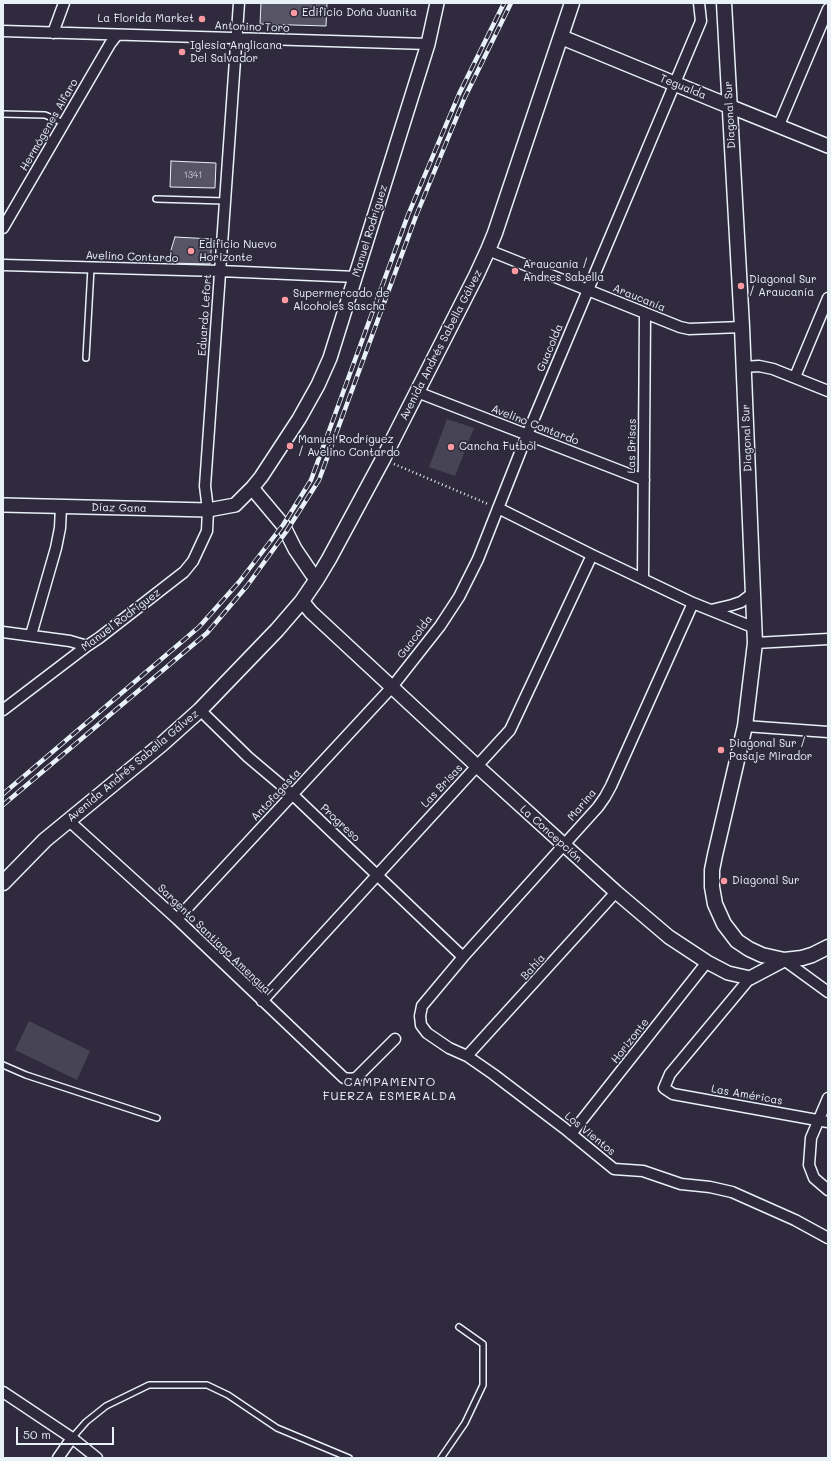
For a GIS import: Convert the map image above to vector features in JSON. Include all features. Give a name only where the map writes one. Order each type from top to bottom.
[{"type":"main road","name":"Avenida Andrés Sabella Gálvez","points":[[3,883],[45,840],[162,744],[200,710],[277,630],[302,601],[330,559],[383,459],[488,250],[572,3]]},
{"type":"main road","name":"Diagonal Sur","points":[[724,3],[742,327],[755,643],[744,726],[719,834],[712,870],[712,887],[715,904],[720,917],[728,930],[737,940],[762,956],[784,960],[802,958],[828,947]]},
{"type":"main road","name":"Tegualda","points":[[561,37],[729,106]]},
{"type":"street","points":[[53,33],[64,3]]},
{"type":"street","name":"Eduardo Lefort","points":[[208,510],[205,486],[239,3]]},
{"type":"street","name":"Manuel Rodríguez","points":[[234,505],[252,488],[284,442],[318,385],[330,358],[428,44],[438,3]]},
{"type":"street","name":"Guacolda","points":[[392,687],[440,626],[459,597],[478,559],[587,290],[701,21],[699,3]]},
{"type":"street","points":[[779,125],[828,9]]},
{"type":"street","name":"Antonino Toro","points":[[3,31],[428,44]]},
{"type":"street","name":"Hermógenes Alfaro","points":[[3,228],[110,44],[117,35]]},
{"type":"street","name":"Tegualda","points":[[729,106],[828,146]]},
{"type":"street","name":"Araucanía","points":[[488,250],[680,327],[689,329],[742,327]]},
{"type":"street","name":"Avelino Contardo","points":[[3,265],[220,271],[356,278]]},
{"type":"street","points":[[795,377],[828,298]]},
{"type":"street","name":"Las Brisas","points":[[643,579],[645,314]]},
{"type":"street","points":[[743,367],[759,366],[773,369],[828,391]]},
{"type":"street","name":"Avelino Contardo","points":[[417,392],[644,480]]},
{"type":"street","points":[[252,488],[283,525],[298,554],[317,579]]},
{"type":"street","name":"Díaz Gana","points":[[3,505],[208,510],[234,505]]},
{"type":"street","points":[[31,635],[56,548],[60,528],[61,507]]},
{"type":"street","points":[[498,508],[693,604],[755,628]]},
{"type":"street","name":"Manuel Rodríguez","points":[[3,710],[184,572],[193,561],[207,530],[208,510]]},
{"type":"street","name":"Las Brisas","points":[[262,1001],[510,730],[592,555]]},
{"type":"street","points":[[710,610],[741,602],[753,593]]},
{"type":"street","name":"La Concepción","points":[[302,601],[311,612],[477,766],[616,892],[669,937],[707,962],[728,973],[750,978]]},
{"type":"street","name":"Marina","points":[[422,1006],[463,957],[598,807],[611,786],[693,604]]},
{"type":"street","points":[[3,632],[70,641],[87,646]]},
{"type":"street","points":[[755,643],[828,639]]},
{"type":"street","name":"Antofagasta","points":[[177,919],[392,687]]},
{"type":"street","name":"Progreso","points":[[200,710],[248,757],[293,795],[463,957]]},
{"type":"street","points":[[744,726],[828,732]]},
{"type":"street","name":"Sargento Santiago Amengual","points":[[68,820],[177,919],[344,1078],[356,1078],[395,1039]]},
{"type":"street","name":"Bahía","points":[[467,1056],[616,892]]},
{"type":"street","points":[[750,978],[784,960],[828,992]]},
{"type":"street","name":"Horizonte","points":[[571,1134],[707,962]]},
{"type":"street","name":"Las Américas","points":[[750,978],[670,1074],[664,1088],[673,1094],[824,1121]]},
{"type":"street","name":"Los Vientos","points":[[422,1006],[420,1016],[421,1024],[427,1032],[449,1048],[467,1056],[493,1074],[614,1169],[643,1171],[681,1184],[710,1187],[732,1192],[795,1220],[828,1238]]},
{"type":"street","points":[[828,1098],[824,1121],[811,1138],[809,1165],[814,1178],[828,1190]]},
{"type":"street","points":[[3,1392],[72,1438],[97,1458]]},
{"type":"street","points":[[58,1458],[72,1438]]},
{"type":"lane","points":[[3,114],[45,115],[64,123]]},
{"type":"lane","points":[[156,199],[224,201]]},
{"type":"lane","points":[[86,358],[91,268]]},
{"type":"lane","points":[[3,1065],[26,1075],[157,1118]]},
{"type":"lane","points":[[441,1458],[465,1423],[483,1385],[483,1344],[459,1327]]},
{"type":"lane","points":[[72,1438],[86,1422],[106,1406],[149,1385],[207,1385],[228,1395],[277,1428],[349,1458]]},
{"type":"path","points":[[383,459],[498,508]]},
{"type":"shaded area","name":"Cancha Futbol","points":[[447,419],[474,428],[455,476],[429,467]]},
{"type":"shaded area","points":[[29,1021],[90,1051],[77,1080],[15,1050]]},
{"type":"building","name":"Edificio Doña Juanita","points":[[261,3],[327,3],[326,26],[260,24]]},
{"type":"building","points":[[171,161],[216,163],[215,188],[170,187]]},
{"type":"building","name":"Edificio Nuevo Horizonte","points":[[175,237],[212,239],[210,264],[167,263]]},
{"type":"railway","points":[[3,794],[199,627],[239,582],[283,525],[311,480],[408,215],[459,94],[504,3]]},
{"type":"railway","points":[[3,805],[207,633],[247,586],[286,532],[319,480],[416,216],[465,97],[511,3]]},
{"type":"place","name":"Edificio Doña Juanita","points":[[294,13]]},
{"type":"place","name":"La Florida Market","points":[[202,19]]},
{"type":"place","name":"Iglesia Anglicana Del Salvador","points":[[182,52]]},
{"type":"place","name":"Edificio Nuevo Horizonte","points":[[191,251]]},
{"type":"place","name":"Araucanía / Andres Sabella","points":[[515,271]]},
{"type":"place","name":"Diagonal Sur / Araucanía","points":[[741,286]]},
{"type":"place","name":"Supermercado de Alcoholes Sascha","points":[[285,300]]},
{"type":"place","name":"Manuel Rodríguez / Avelino Contardo","points":[[290,446]]},
{"type":"place","name":"Cancha Futbol","points":[[451,447]]},
{"type":"place","name":"Diagonal Sur / Pasaje Mirador","points":[[721,750]]},
{"type":"place","name":"Diagonal Sur","points":[[724,881]]},
{"type":"district","name":"CAMPAMENTO FUERZA ESMERALDA","points":[[390,1089]]}]
